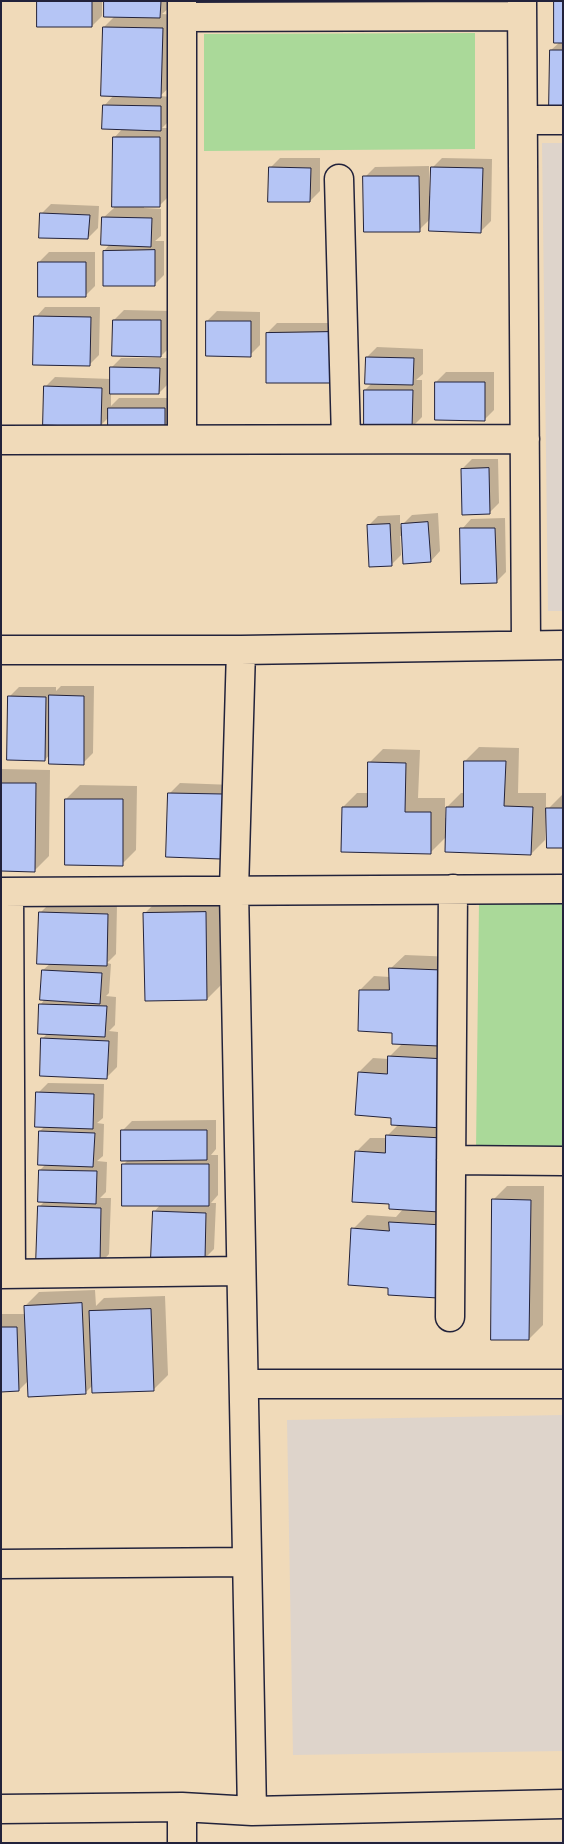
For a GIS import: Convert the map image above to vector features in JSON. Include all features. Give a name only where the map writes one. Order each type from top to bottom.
[{"type":"street","points":[[182,440],[182,9],[522,8],[526,645]]},
{"type":"street","points":[[523,120],[563,120]]},
{"type":"street","points":[[339,179],[346,439]]},
{"type":"street","points":[[1,440],[525,439]]},
{"type":"street","points":[[1,650],[241,650],[563,646]]},
{"type":"street","points":[[241,650],[234,890],[252,1811]]},
{"type":"street","points":[[241,1270],[6,1274],[5,892],[563,889]]},
{"type":"street","points":[[450,1317],[453,890]]},
{"type":"street","points":[[451,1160],[563,1161]]},
{"type":"street","points":[[244,1384],[563,1384]]},
{"type":"street","points":[[1,1564],[247,1562]]},
{"type":"street","points":[[1,1809],[182,1807],[252,1811],[563,1804]]},
{"type":"street","points":[[182,1807],[182,1843]]},
{"type":"shaded area","points":[[542,143],[563,143],[563,611],[548,611]]},
{"type":"shaded area","points":[[563,1415],[563,1751],[293,1755],[287,1420]]},
{"type":"shaded area","points":[[563,1841],[563,1843],[1,1842]]},
{"type":"green space","points":[[475,33],[475,149],[204,151],[204,34]]},
{"type":"green space","points":[[479,903],[563,904],[563,1150],[476,1149]]},
{"type":"building","points":[[37,1],[92,1],[92,27],[37,27]]},
{"type":"building","points":[[104,1],[161,1],[160,18],[104,17]]},
{"type":"building","points":[[428,1],[487,1],[487,7],[428,7]]},
{"type":"building","points":[[554,1],[563,1],[563,43],[554,43]]},
{"type":"building","points":[[103,27],[163,28],[161,98],[101,96]]},
{"type":"building","points":[[550,50],[563,50],[563,108],[549,108]]},
{"type":"building","points":[[103,105],[161,106],[161,131],[102,129]]},
{"type":"building","points":[[113,137],[160,137],[160,207],[112,207]]},
{"type":"building","points":[[269,167],[311,168],[310,202],[268,202]]},
{"type":"building","points":[[431,167],[483,168],[481,233],[429,231]]},
{"type":"building","points":[[363,176],[419,176],[420,232],[364,232]]},
{"type":"building","points":[[40,213],[90,215],[88,239],[39,238]]},
{"type":"building","points":[[102,217],[152,218],[151,247],[101,245]]},
{"type":"building","points":[[155,250],[155,286],[103,286],[103,251]]},
{"type":"building","points":[[38,262],[86,262],[86,297],[38,297]]},
{"type":"building","points":[[34,316],[91,317],[90,366],[33,365]]},
{"type":"building","points":[[113,320],[161,320],[161,357],[112,356]]},
{"type":"building","points":[[206,321],[251,321],[251,357],[206,356]]},
{"type":"building","points":[[329,332],[330,383],[266,383],[266,333]]},
{"type":"building","points":[[366,357],[414,358],[413,385],[365,384]]},
{"type":"building","points":[[110,367],[160,368],[159,394],[110,394]]},
{"type":"building","points":[[435,382],[485,382],[485,421],[435,420]]},
{"type":"building","points":[[44,386],[102,388],[101,427],[43,425]]},
{"type":"building","points":[[364,390],[413,390],[412,429],[364,429]]},
{"type":"building","points":[[108,408],[165,408],[165,437],[108,437]]},
{"type":"building","points":[[489,468],[490,514],[462,515],[461,469]]},
{"type":"building","points":[[428,522],[431,562],[403,564],[401,524]]},
{"type":"building","points":[[390,524],[392,566],[369,567],[367,525]]},
{"type":"building","points":[[460,528],[495,528],[497,583],[461,584]]},
{"type":"building","points":[[49,695],[84,696],[84,765],[49,764]]},
{"type":"building","points":[[8,696],[46,697],[45,761],[7,760]]},
{"type":"building","points":[[464,761],[506,761],[504,806],[533,807],[531,855],[445,852],[446,807],[463,807]]},
{"type":"building","points":[[368,762],[406,763],[405,812],[431,812],[431,854],[341,852],[342,807],[367,807]]},
{"type":"building","points":[[1,783],[36,783],[35,872],[1,871]]},
{"type":"building","points":[[168,793],[223,794],[221,859],[166,857]]},
{"type":"building","points":[[65,799],[123,799],[123,866],[65,865]]},
{"type":"building","points":[[546,808],[563,808],[563,848],[547,848]]},
{"type":"building","points":[[39,912],[108,914],[107,966],[37,964]]},
{"type":"building","points":[[206,912],[207,1000],[145,1001],[143,913]]},
{"type":"building","points":[[389,968],[442,970],[439,1046],[392,1044],[392,1033],[358,1031],[359,990],[389,990]]},
{"type":"building","points":[[42,970],[102,973],[100,1004],[40,1000]]},
{"type":"building","points":[[39,1004],[107,1006],[105,1037],[38,1034]]},
{"type":"building","points":[[41,1038],[109,1041],[107,1079],[40,1076]]},
{"type":"building","points":[[388,1056],[447,1059],[443,1128],[391,1125],[391,1118],[355,1115],[358,1072],[387,1074]]},
{"type":"building","points":[[36,1092],[94,1094],[93,1129],[35,1127]]},
{"type":"building","points":[[121,1130],[207,1130],[207,1160],[121,1161]]},
{"type":"building","points":[[39,1131],[95,1133],[93,1167],[38,1165]]},
{"type":"building","points":[[386,1135],[443,1138],[440,1212],[389,1209],[389,1204],[352,1202],[355,1151],[385,1153]]},
{"type":"building","points":[[122,1164],[209,1164],[209,1206],[122,1206]]},
{"type":"building","points":[[39,1170],[97,1171],[96,1204],[38,1202]]},
{"type":"building","points":[[492,1199],[531,1200],[529,1340],[491,1340]]},
{"type":"building","points":[[38,1206],[101,1208],[100,1265],[36,1264]]},
{"type":"building","points":[[153,1211],[206,1213],[205,1260],[151,1258]]},
{"type":"building","points":[[389,1222],[443,1225],[438,1298],[388,1295],[388,1288],[348,1285],[351,1228],[389,1231]]},
{"type":"building","points":[[82,1303],[86,1394],[28,1397],[24,1306]]},
{"type":"building","points":[[151,1309],[154,1391],[92,1393],[89,1311]]},
{"type":"building","points":[[1,1327],[17,1327],[19,1391],[1,1392]]}]
